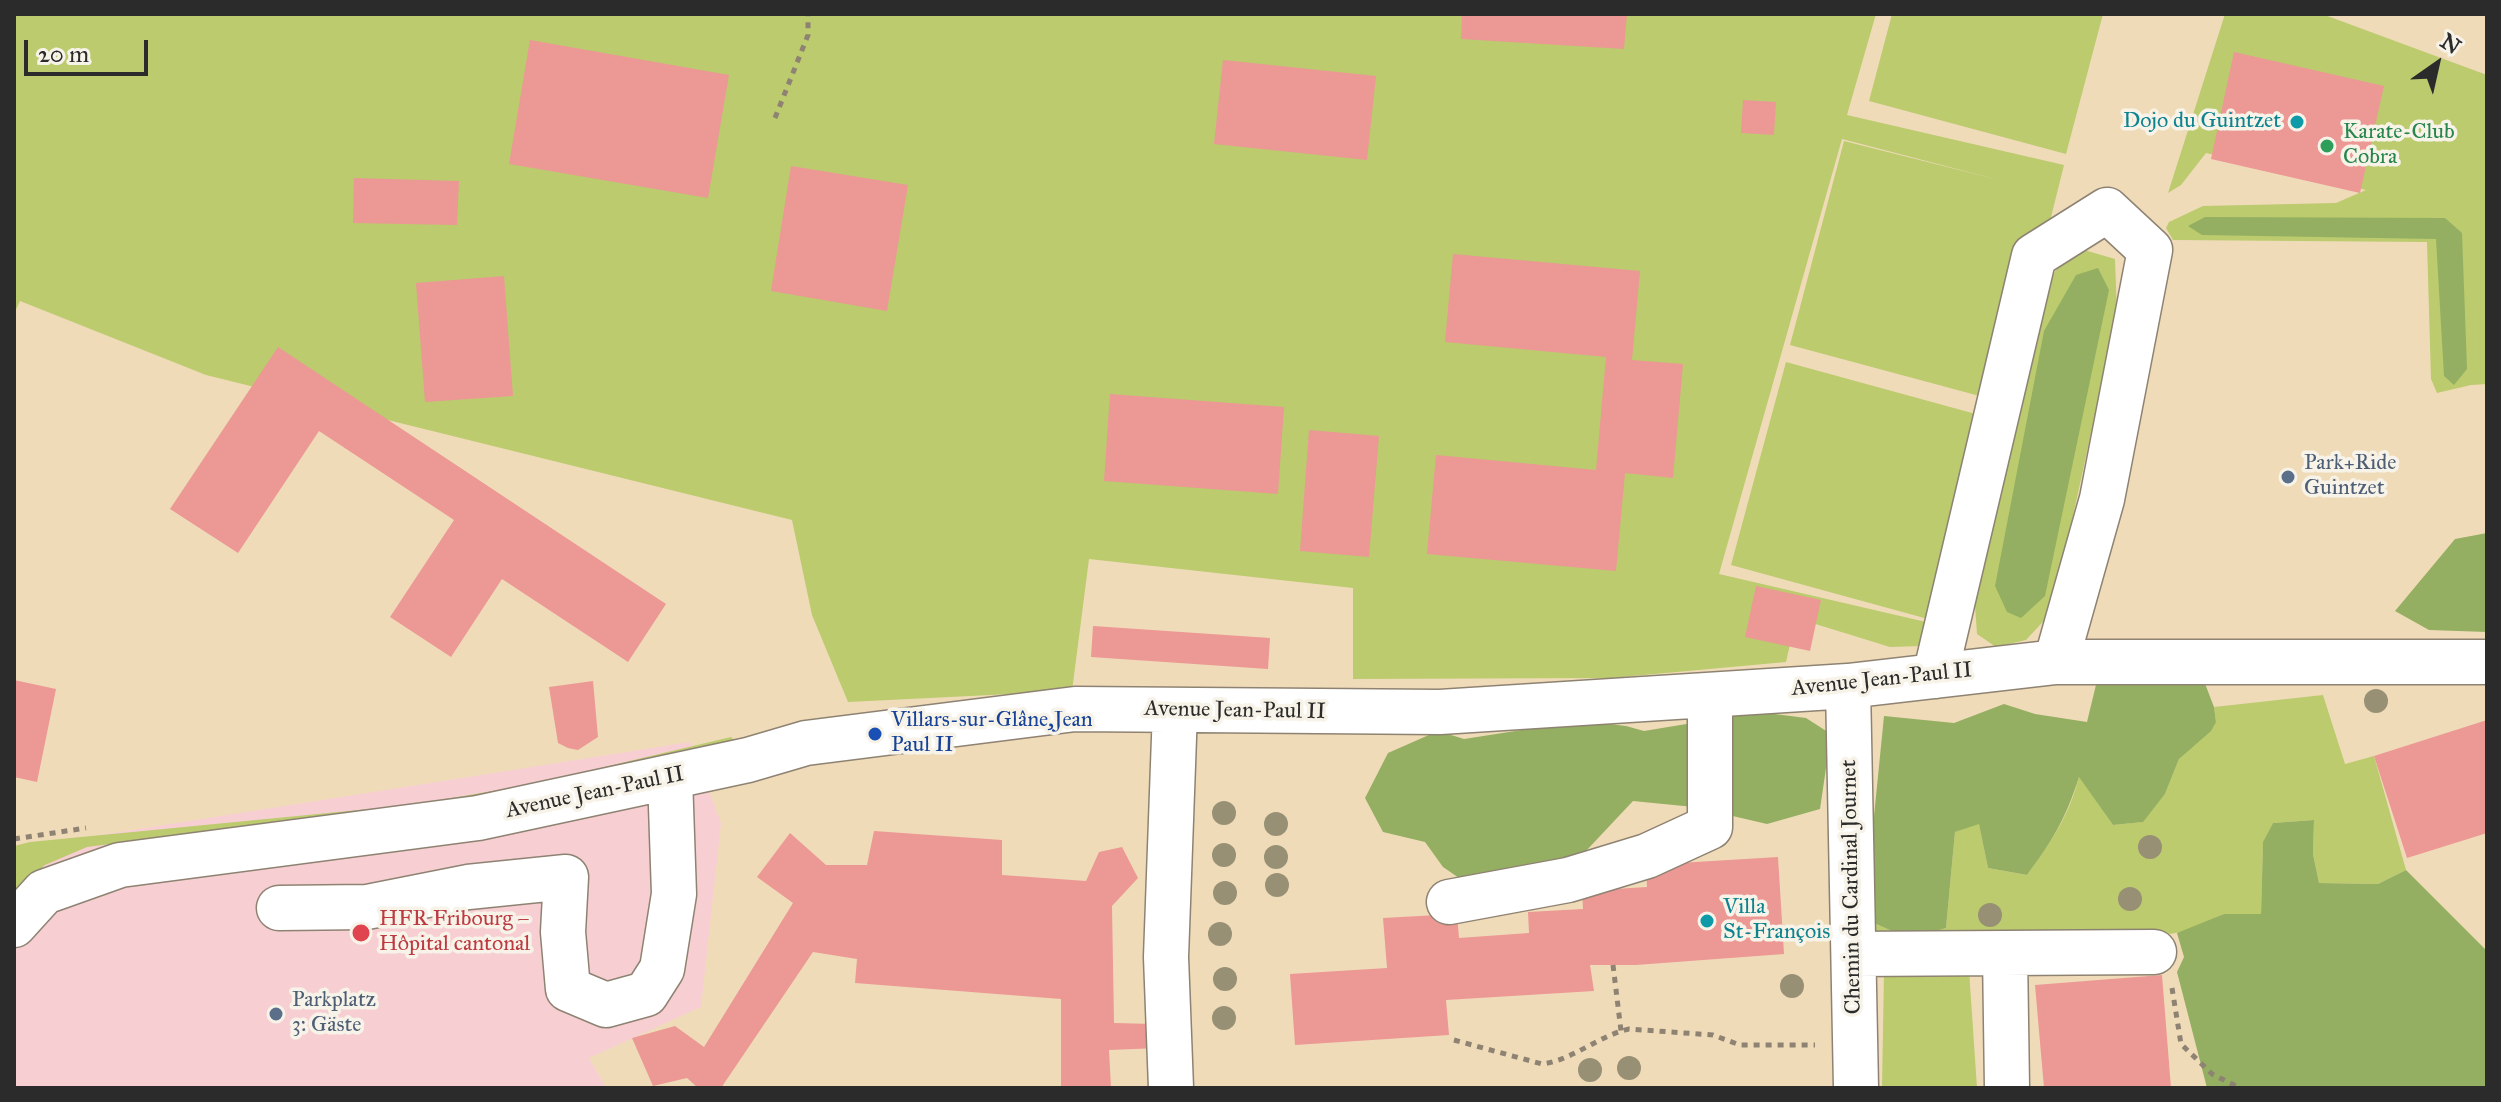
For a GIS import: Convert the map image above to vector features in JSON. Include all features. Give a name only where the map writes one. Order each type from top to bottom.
[{"type":"street","points":[[1935,676],[2034,256],[2107,210],[2150,250],[2102,499],[2056,662]]},
{"type":"street","name":"Avenue Jean-Paul II","points":[[14,925],[44,892],[120,865],[478,818],[748,760],[806,743],[1075,709],[1440,712],[1848,686],[2056,662],[2487,662]]},
{"type":"street","name":"Chemin du Cardinal Journet","points":[[1848,686],[1856,1067]]},
{"type":"street","points":[[1449,902],[1568,880],[1647,856],[1710,827],[1710,695]]},
{"type":"street","points":[[1171,1088],[1166,957],[1175,710]]},
{"type":"street","points":[[279,908],[367,907],[468,887],[566,877],[563,932],[568,989],[606,1005],[646,994],[662,969],[674,894],[670,777]]},
{"type":"street","points":[[1854,954],[2154,952]]},
{"type":"street","points":[[2005,953],[2007,1088]]},
{"type":"path","points":[[775,118],[808,35],[808,14]]},
{"type":"path","points":[[2154,952],[2169,963],[2181,1044],[2212,1074],[2240,1088]]},
{"type":"path","points":[[1613,965],[1621,1031]]},
{"type":"path","points":[[1454,1040],[1542,1064],[1556,1062],[1629,1029],[1713,1035],[1740,1045],[1856,1067]]},
{"type":"shaded area","name":"HFR Fribourg – Hôpital cantonal","points":[[690,742],[721,823],[701,1007],[589,1058],[606,1088],[14,1088],[14,858],[31,846]]},
{"type":"green space","points":[[14,14],[1876,14],[1847,115],[2064,165],[2050,221],[1987,398],[1790,345],[1844,141],[2003,181],[1842,139],[1719,574],[1926,622],[1921,646],[1890,647],[1796,618],[1786,662],[1611,678],[1353,679],[1353,588],[1089,559],[1072,691],[848,702],[812,615],[792,520],[206,375],[20,301],[14,314]]},
{"type":"green space","points":[[1892,14],[2103,14],[2066,154],[1869,101]]},
{"type":"green space","points":[[2225,14],[2322,14],[2487,75],[2487,384],[2437,393],[2431,379],[2427,242],[2173,240],[2166,228],[2169,222],[2203,206],[2336,203],[2366,190],[2206,153],[2181,185],[2168,193]]},
{"type":"green space","points":[[2205,217],[2445,218],[2462,233],[2467,369],[2454,385],[2444,376],[2436,239],[2202,235],[2188,226]]},
{"type":"green space","points":[[2074,247],[2115,259],[2117,314],[2052,612],[2026,640],[1996,647],[1977,634],[1974,591],[2038,294]]},
{"type":"green space","points":[[2098,268],[2109,290],[2045,596],[2021,618],[2007,612],[1995,586],[2044,331],[2076,275]]},
{"type":"green space","points":[[1786,362],[1983,416],[1928,619],[1731,565]]},
{"type":"green space","points":[[2487,533],[2487,632],[2429,630],[2395,611],[2455,539]]},
{"type":"green space","points":[[2102,660],[2199,668],[2214,707],[2216,722],[2211,731],[2179,759],[2165,794],[2143,822],[2113,825],[2079,777],[2058,828],[2027,875],[1988,868],[1979,824],[1955,832],[1946,928],[1910,939],[1874,923],[1864,877],[1874,816],[1884,716],[1954,723],[2004,704],[2035,714],[2087,722]]},
{"type":"green space","points":[[2323,695],[2345,764],[2374,756],[2406,870],[2378,884],[2319,883],[2313,854],[2314,820],[2273,823],[2263,843],[2261,914],[2224,914],[2187,931],[2135,940],[2022,938],[1921,943],[1877,937],[1874,923],[1910,939],[1946,928],[1955,832],[1979,823],[1988,868],[2027,875],[2065,816],[2079,776],[2113,825],[2142,822],[2165,794],[2179,759],[2216,722],[2214,707]]},
{"type":"green space","points":[[1759,712],[1806,718],[1831,734],[1820,809],[1767,824],[1694,807],[1633,801],[1569,869],[1484,895],[1443,867],[1425,842],[1383,832],[1365,798],[1388,753],[1438,731],[1464,739],[1541,727],[1568,719],[1644,731]]},
{"type":"green space","points":[[731,737],[735,741],[530,791],[87,847],[45,865],[14,891],[14,846],[30,842],[410,805],[528,785]]},
{"type":"green space","points":[[2314,820],[2313,854],[2319,883],[2378,884],[2406,870],[2487,951],[2487,1088],[2207,1088],[2177,972],[2184,957],[2177,933],[2224,914],[2261,914],[2263,842],[2273,823]]},
{"type":"green space","points":[[1884,970],[1969,970],[1977,1088],[1882,1088]]},
{"type":"building","points":[[1462,14],[1627,14],[1624,49],[1461,39]]},
{"type":"building","points":[[530,40],[729,75],[708,198],[509,164]]},
{"type":"building","name":"Dojo du Guintzet","points":[[2234,52],[2384,86],[2360,193],[2211,159]]},
{"type":"building","points":[[1223,60],[1376,76],[1367,160],[1214,144]]},
{"type":"building","points":[[1743,100],[1776,102],[1774,135],[1741,133]]},
{"type":"building","points":[[791,166],[908,185],[887,311],[771,291]]},
{"type":"building","points":[[354,178],[459,181],[457,225],[353,223]]},
{"type":"building","points":[[1453,254],[1640,271],[1632,360],[1683,364],[1673,478],[1625,473],[1616,571],[1427,554],[1436,455],[1596,470],[1606,357],[1445,342]]},
{"type":"building","points":[[504,276],[513,396],[425,402],[416,283]]},
{"type":"building","points":[[278,347],[666,604],[628,662],[502,579],[451,657],[390,617],[454,520],[319,431],[238,553],[170,509]]},
{"type":"building","points":[[1110,394],[1284,407],[1278,494],[1104,481]]},
{"type":"building","points":[[1309,430],[1379,436],[1369,557],[1300,551]]},
{"type":"building","points":[[1756,586],[1821,600],[1810,651],[1745,637]]},
{"type":"building","points":[[1093,626],[1270,638],[1268,669],[1091,657]]},
{"type":"building","points":[[14,680],[56,689],[37,782],[14,777]]},
{"type":"building","points":[[593,681],[598,737],[578,750],[568,748],[558,743],[549,687]]},
{"type":"building","points":[[2487,720],[2487,833],[2407,858],[2374,756]]},
{"type":"building","points":[[874,831],[1002,840],[1002,875],[1086,881],[1099,852],[1122,847],[1138,878],[1112,906],[1114,1023],[1155,1024],[1159,1048],[1109,1050],[1111,1088],[1061,1088],[1061,999],[855,983],[857,959],[813,952],[721,1088],[698,1088],[687,1078],[653,1086],[632,1038],[675,1026],[704,1047],[793,903],[757,877],[790,833],[826,865],[867,865]]},
{"type":"building","points":[[1778,857],[1784,954],[1636,965],[1590,965],[1594,991],[1446,1000],[1449,1035],[1295,1045],[1290,974],[1387,968],[1383,918],[1457,914],[1459,938],[1529,933],[1528,912],[1583,909],[1582,891],[1647,887],[1646,865]]},
{"type":"building","points":[[2162,975],[2171,1088],[2044,1088],[2035,985]]},
{"type":"place","name":"Dojo du Guintzet","points":[[2297,122]]},
{"type":"place","name":"Karate-Club Cobra","points":[[2327,146]]},
{"type":"place","name":"Park+Ride Guintzet","points":[[2288,477]]},
{"type":"place","name":"Villars-sur-Glâne,Jean Paul II","points":[[875,734]]},
{"type":"place","name":"Villa St-François","points":[[1707,921]]},
{"type":"place","name":"HFR Fribourg – Hôpital cantonal","points":[[361,933]]},
{"type":"place","name":"Parkplatz 3: Gäste","points":[[276,1014]]}]
